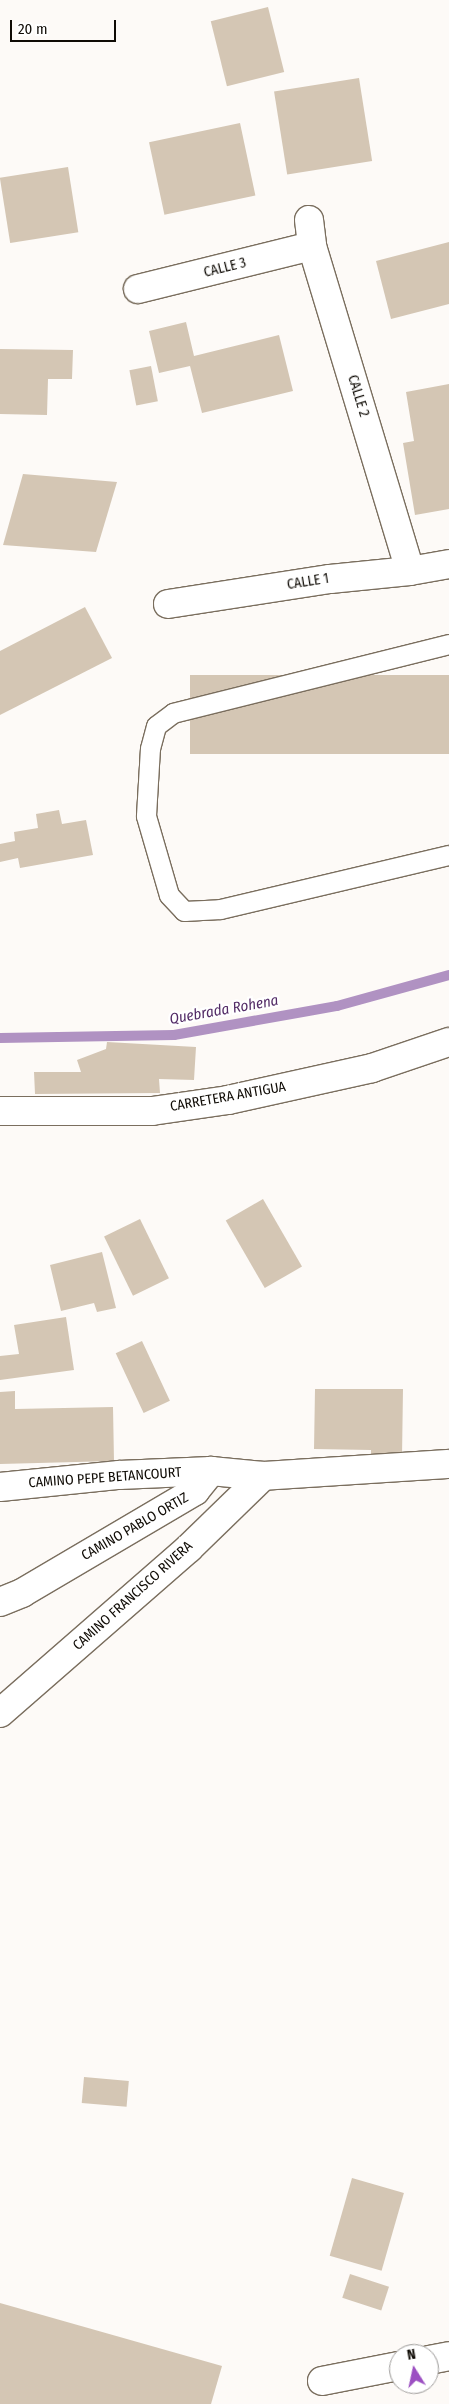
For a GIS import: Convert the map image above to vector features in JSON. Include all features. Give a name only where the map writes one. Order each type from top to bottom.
[{"type":"street","name":"CALLE 3","points":[[138,289],[311,233]]},
{"type":"street","name":"CALLE 2","points":[[311,233],[410,571]]},
{"type":"street","name":"CALLE 1","points":[[168,604],[330,579],[410,571],[449,564]]},
{"type":"street","name":"CARRETERA ANTIGUA","points":[[0,1111],[152,1111],[228,1100],[372,1068],[449,1042]]},
{"type":"street","points":[[211,1471],[264,1476],[449,1464]]},
{"type":"street","name":"CAMINO PEPE BETANCOURT","points":[[0,1486],[119,1474],[211,1471]]},
{"type":"street","name":"CAMINO PABLO ORTIZ","points":[[0,1602],[22,1593],[195,1492],[211,1471]]},
{"type":"street","name":"CAMINO FRANCISCO RIVERA","points":[[0,1713],[189,1548],[264,1476]]},
{"type":"street","points":[[322,2381],[389,2368]]},
{"type":"lane","points":[[449,644],[173,713],[156,726],[150,748],[146,816],[169,895],[184,911],[220,909],[449,855]]},
{"type":"building","points":[[268,7],[284,72],[227,86],[211,21]]},
{"type":"building","points":[[359,78],[372,161],[287,174],[274,91]]},
{"type":"building","points":[[240,123],[255,195],[164,215],[149,142]]},
{"type":"building","points":[[68,167],[78,232],[10,243],[0,178]]},
{"type":"building","points":[[449,242],[449,304],[391,319],[376,261]]},
{"type":"building","points":[[186,322],[194,356],[279,335],[293,391],[202,413],[190,366],[159,373],[149,331]]},
{"type":"building","points":[[0,349],[73,350],[72,379],[48,379],[47,415],[0,414]]},
{"type":"building","points":[[151,366],[158,401],[136,406],[129,370]]},
{"type":"building","points":[[449,384],[449,509],[415,515],[403,443],[414,441],[406,392]]},
{"type":"building","points":[[23,474],[117,482],[96,552],[3,545]]},
{"type":"building","points":[[85,607],[112,658],[0,715],[0,651]]},
{"type":"building","points":[[190,675],[449,675],[449,754],[190,754]]},
{"type":"building","points":[[59,810],[62,824],[86,820],[93,855],[20,868],[18,858],[0,862],[0,844],[15,841],[14,832],[38,828],[36,814]]},
{"type":"building","points":[[107,1042],[196,1047],[194,1080],[159,1079],[160,1093],[35,1094],[34,1072],[81,1072],[77,1060],[106,1049]]},
{"type":"building","points":[[263,1199],[302,1267],[265,1288],[226,1220]]},
{"type":"building","points":[[140,1219],[169,1278],[133,1296],[104,1237]]},
{"type":"building","points":[[102,1252],[116,1308],[97,1312],[94,1303],[61,1311],[50,1265]]},
{"type":"building","points":[[66,1317],[74,1370],[0,1380],[0,1356],[19,1354],[14,1325]]},
{"type":"building","points":[[142,1341],[170,1401],[144,1413],[116,1353]]},
{"type":"building","points":[[315,1389],[403,1389],[402,1457],[371,1457],[371,1450],[314,1449]]},
{"type":"building","points":[[15,1391],[15,1409],[113,1407],[114,1461],[0,1464],[0,1392]]},
{"type":"building","points":[[84,2077],[129,2081],[127,2107],[82,2103]]},
{"type":"building","points":[[352,2178],[404,2193],[382,2271],[330,2256]]},
{"type":"building","points":[[350,2274],[389,2287],[381,2310],[342,2298]]},
{"type":"building","points":[[0,2303],[222,2366],[211,2404],[0,2404]]},
{"type":"waterway","name":"Quebrada Rohena","points":[[0,1038],[174,1035],[337,1006],[449,975]]}]
